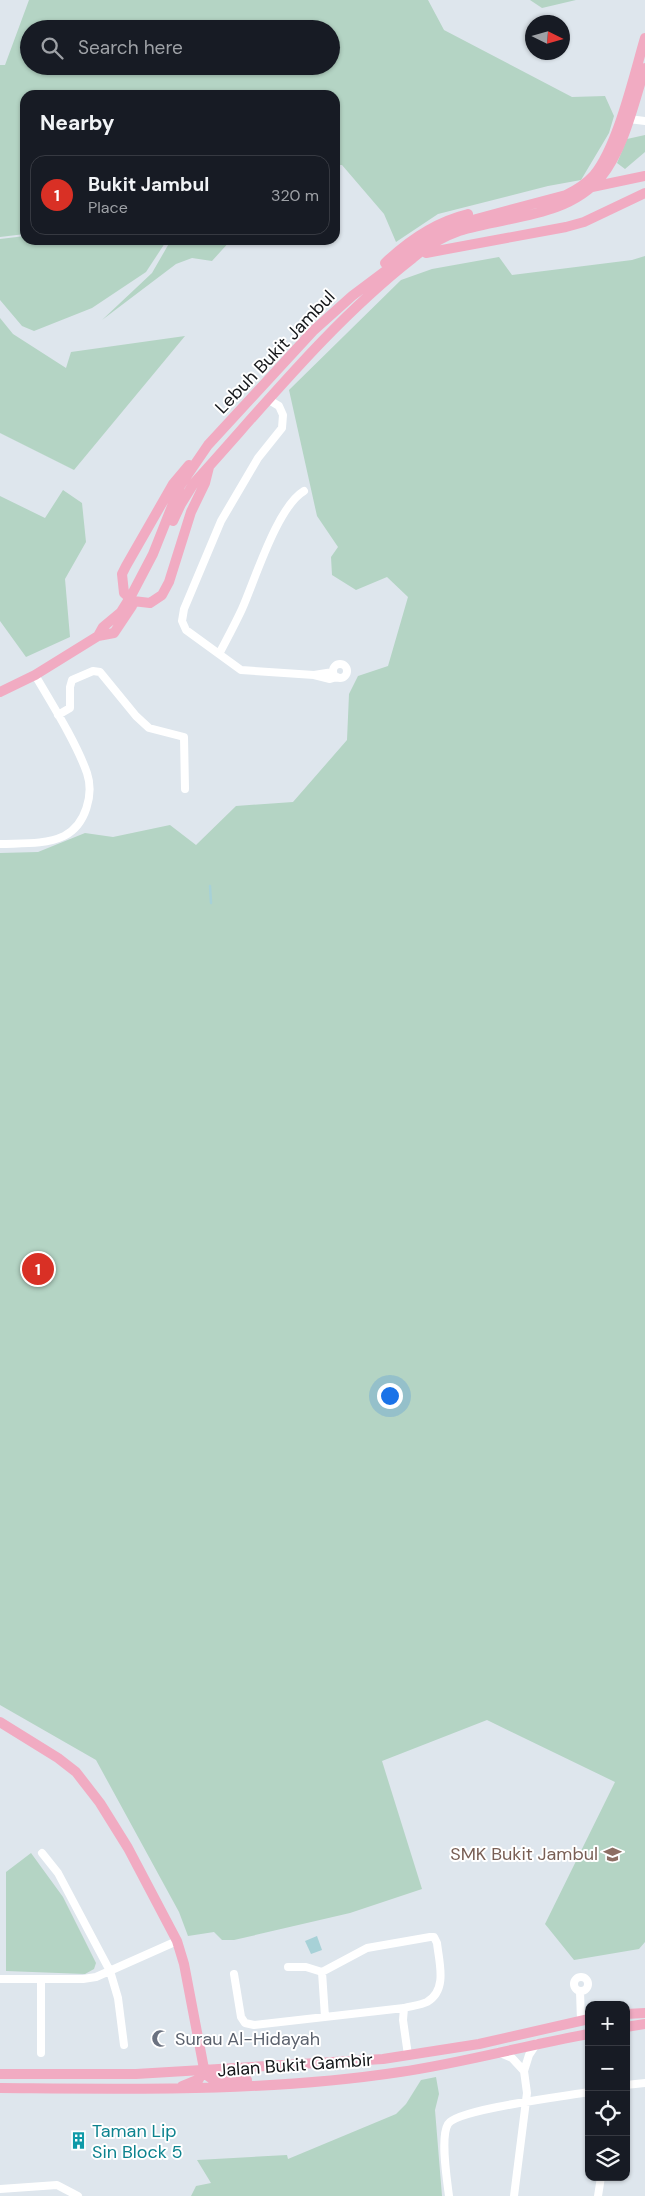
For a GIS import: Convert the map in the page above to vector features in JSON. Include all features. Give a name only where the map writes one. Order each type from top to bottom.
[{"type":"main road","name":"Lebuh Bukit Jambul","points":[[98,636],[103,627],[120,612],[131,596],[153,554],[180,486],[208,445],[313,331],[352,296],[436,233],[454,225],[551,201],[566,195],[594,175],[606,154],[629,92],[645,38]]},
{"type":"main road","name":"Lebuh Bukit Jambul","points":[[0,692],[35,675],[98,636],[114,633],[135,602],[181,504],[194,483],[332,331],[390,276],[434,243],[457,232],[553,208],[581,195],[602,176],[629,119],[645,68]]},
{"type":"main road","points":[[352,296],[399,250],[418,235],[452,218],[535,198],[640,177]]},
{"type":"main road","points":[[415,256],[436,249],[566,227],[584,222],[645,194]]},
{"type":"main road","points":[[208,445],[172,484],[126,566],[122,574],[122,582],[124,593],[128,598],[150,604],[162,595],[191,512],[205,483],[209,466]]},
{"type":"main road","points":[[0,1722],[58,1758],[76,1772],[89,1787],[128,1848],[177,1941],[188,1981],[202,2069],[208,2078],[249,2080],[256,2086]]},
{"type":"main road","points":[[630,2014],[645,2012]]},
{"type":"main road","name":"Jalan Bukit Gambir","points":[[0,2074],[99,2075],[383,2059],[479,2044],[585,2020]]},
{"type":"main road","points":[[630,2026],[645,2024]]},
{"type":"main road","name":"Jalan Bukit Gambir","points":[[0,2088],[175,2089],[256,2086],[401,2072],[585,2035]]},
{"type":"main road","points":[[175,2089],[199,2079],[202,2069]]},
{"type":"street","points":[[629,119],[645,121]]},
{"type":"street","points":[[269,400],[278,406],[283,415],[282,428],[258,458],[221,521],[195,587],[184,609],[182,621],[186,630],[236,667],[247,671],[314,675],[330,679],[335,674]]},
{"type":"street","points":[[220,654],[242,610],[272,535],[296,496],[304,491]]},
{"type":"street","points":[[58,715],[70,708],[72,680],[93,671],[100,672],[136,716],[149,728],[184,738],[185,789]]},
{"type":"street","points":[[0,844],[62,837],[78,825],[84,814],[89,791],[87,773],[58,715],[35,675]]},
{"type":"street","points":[[42,1853],[58,1873],[110,1971],[118,1998],[124,2045]]},
{"type":"street","points":[[234,1974],[241,2017],[246,2023],[254,2025],[404,2008],[427,2002],[438,1992],[441,1985],[437,1943],[434,1938],[367,1948],[322,1972],[306,1967],[288,1967]]},
{"type":"street","points":[[0,1979],[83,1979],[110,1971],[177,1941]]},
{"type":"street","points":[[322,1972],[325,2017]]},
{"type":"street","points":[[40,1979],[40,2053]]},
{"type":"street","points":[[580,1991],[585,2020]]},
{"type":"street","points":[[404,2008],[403,2020],[411,2055]]},
{"type":"street","points":[[514,2196],[525,2102],[526,2084],[524,2071],[528,2055],[537,2043]]},
{"type":"street","points":[[498,2052],[517,2062],[524,2071]]},
{"type":"street","points":[[630,2085],[645,2083]]},
{"type":"street","points":[[449,2196],[445,2137],[448,2123],[461,2115],[585,2093]]},
{"type":"street","points":[[598,2196],[600,2181]]},
{"type":"street","points":[[0,2189],[57,2185],[78,2196]]},
{"type":"green space","points":[[29,0],[428,0],[444,30],[572,97],[605,96],[614,116],[609,133],[581,180],[548,186],[438,214],[396,242],[384,214],[340,165],[340,90],[20,90],[20,235],[0,237],[0,65],[5,65],[20,24],[20,75],[340,75],[340,20],[22,20]]},
{"type":"green space","points":[[530,0],[576,0],[542,8]]},
{"type":"green space","points":[[645,135],[645,152],[625,169],[617,163],[627,139]]},
{"type":"green space","points":[[20,237],[20,245],[164,245],[146,272],[92,308],[34,331],[22,326],[0,300],[0,239]]},
{"type":"green space","points":[[168,245],[226,245],[212,261],[192,258],[176,264],[102,320],[152,273]]},
{"type":"green space","points":[[645,256],[645,1942],[639,1949],[574,1960],[545,1924],[615,1782],[487,1720],[382,1761],[422,1889],[350,1913],[234,1940],[222,1940],[214,1932],[188,1936],[179,1912],[96,1760],[0,1705],[0,853],[38,852],[85,833],[113,837],[170,825],[196,845],[236,806],[293,802],[347,740],[349,694],[358,676],[388,666],[408,597],[387,577],[356,590],[332,575],[331,557],[338,547],[317,516],[289,390],[401,280],[432,269],[499,257],[512,275],[632,260]]},
{"type":"green space","points":[[0,318],[13,334],[66,368],[71,352],[185,336],[74,470],[0,433]]},
{"type":"green space","points":[[63,490],[82,503],[86,542],[65,579],[70,637],[26,657],[0,621],[0,496],[45,518]]},
{"type":"green space","points":[[31,1853],[63,1897],[96,1963],[94,1969],[85,1974],[6,1971],[6,1872]]},
{"type":"green space","points":[[436,2077],[439,2094],[435,2110],[442,2196],[191,2196],[196,2186],[211,2183],[197,2160],[287,2155],[288,2159],[396,2114],[406,2104],[421,2080]]},
{"type":"water","points":[[317,1936],[322,1950],[311,1954],[305,1941]]},
{"type":"waterway","points":[[210,886],[211,903]]},
{"type":"place","name":"Bukit Jambul","points":[[38,1269]]},
{"type":"place","name":"SMK Bukit Jambul","points":[[612,1854]]},
{"type":"place","name":"Surau Al-Hidayah","points":[[161,2039]]},
{"type":"place","name":"Taman Lip Sin Block 5","points":[[78,2141]]}]
